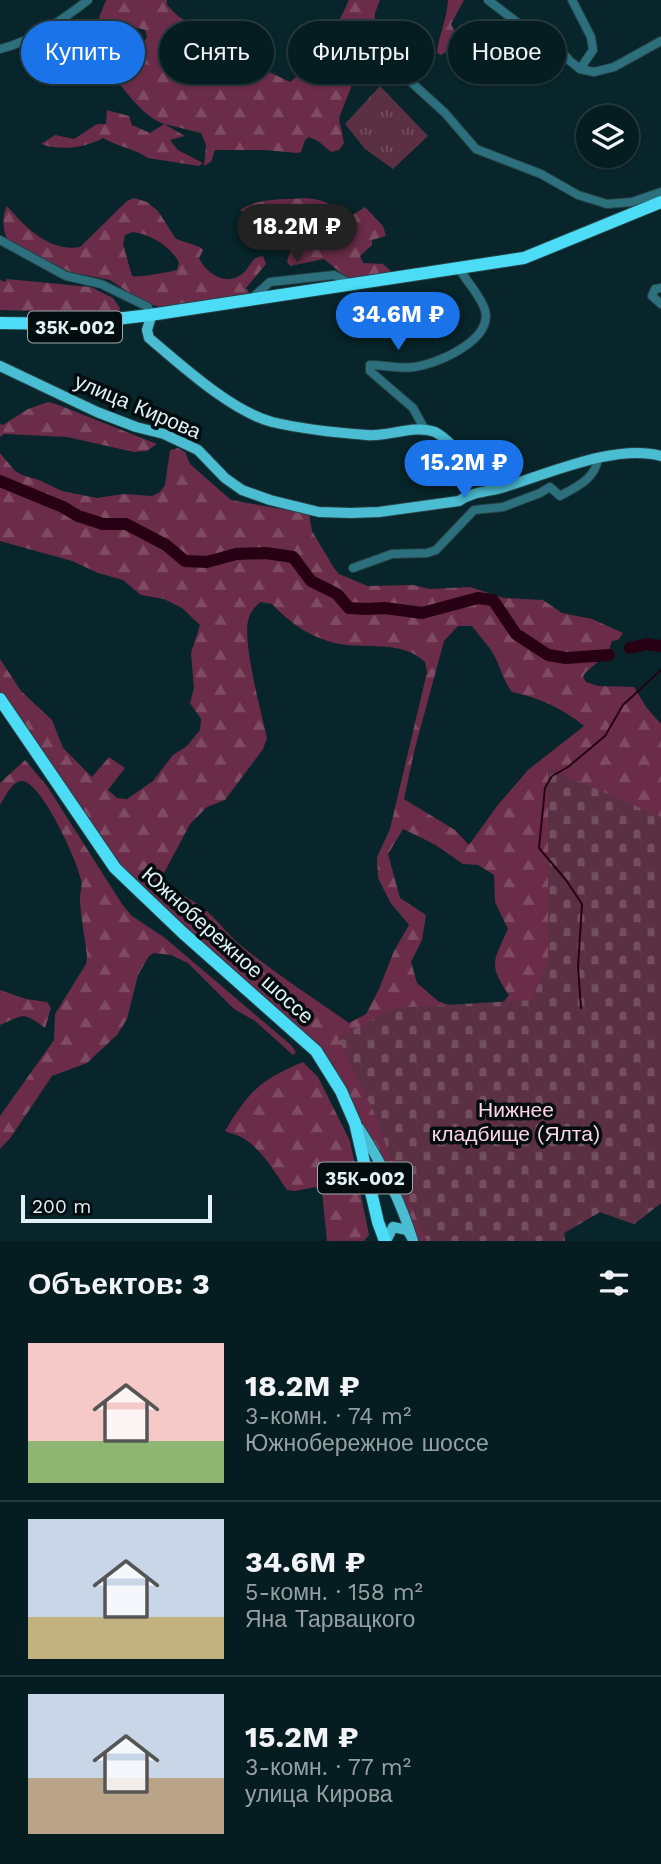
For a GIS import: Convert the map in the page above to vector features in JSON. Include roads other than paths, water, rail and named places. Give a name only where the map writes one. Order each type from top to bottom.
[{"type":"highway","points":[[149,314],[524,257],[661,202]]},
{"type":"highway","points":[[149,314],[527,262],[661,208]]},
{"type":"highway","name":"35К-002","points":[[0,325],[74,324],[149,314]]},
{"type":"highway","name":"35К-002","points":[[0,325],[67,328],[149,314]]},
{"type":"highway","name":"Южнобережное шоссе","points":[[0,699],[109,870],[126,889],[288,1033],[319,1068],[352,1126],[378,1241]]},
{"type":"highway","name":"Южнобережное шоссе","points":[[0,710],[115,868],[132,887],[316,1051],[341,1091],[378,1222],[387,1241]]},
{"type":"main road","points":[[149,314],[149,338],[245,411],[271,422],[374,436],[425,430],[434,432],[480,467],[503,480],[518,482]]},
{"type":"main road","name":"улица Кирова","points":[[0,366],[97,412],[164,434],[198,450],[225,478],[243,490],[319,512],[351,513],[459,501],[467,496],[576,463],[659,450]]},
{"type":"main road","points":[[352,1126],[408,1236]]},
{"type":"main road","points":[[387,1241],[393,1231],[408,1236]]},
{"type":"street","points":[[0,50],[18,45],[88,0]]},
{"type":"street","points":[[488,0],[518,23],[547,36],[580,69],[594,72],[614,67],[661,41]]},
{"type":"street","points":[[572,0],[591,37],[593,50],[580,69]]},
{"type":"street","points":[[413,84],[445,113],[476,149],[541,174],[578,195],[607,204],[632,202],[661,191]]},
{"type":"street","points":[[0,240],[66,276],[101,284],[149,314]]},
{"type":"street","points":[[425,430],[412,408],[370,372],[370,365],[414,367],[457,353],[475,337],[483,328],[485,311],[461,272]]},
{"type":"street","points":[[661,288],[655,289],[652,296],[661,304]]},
{"type":"street","points":[[353,568],[392,554],[436,550],[474,510],[503,507],[550,487],[560,496],[584,482],[594,472],[598,459]]},
{"type":"street","points":[[467,496],[490,486],[492,482],[480,467]]},
{"type":"waterway","points":[[0,481],[78,516],[103,524],[126,524],[166,545],[185,561],[207,562],[236,554],[266,553],[293,557],[311,581],[337,594],[349,608],[385,608],[422,613],[478,598],[493,600],[516,634],[548,655],[566,658],[609,655]]},
{"type":"waterway","points":[[630,648],[647,644],[661,646]]},
{"type":"waterway","points":[[581,1008],[578,967],[582,904],[539,848],[545,788],[552,776],[568,767],[605,736],[623,705],[661,670]]},
{"type":"park label","name":"Нижнее кладбище (Ялта)","points":[[516,1121]]}]
